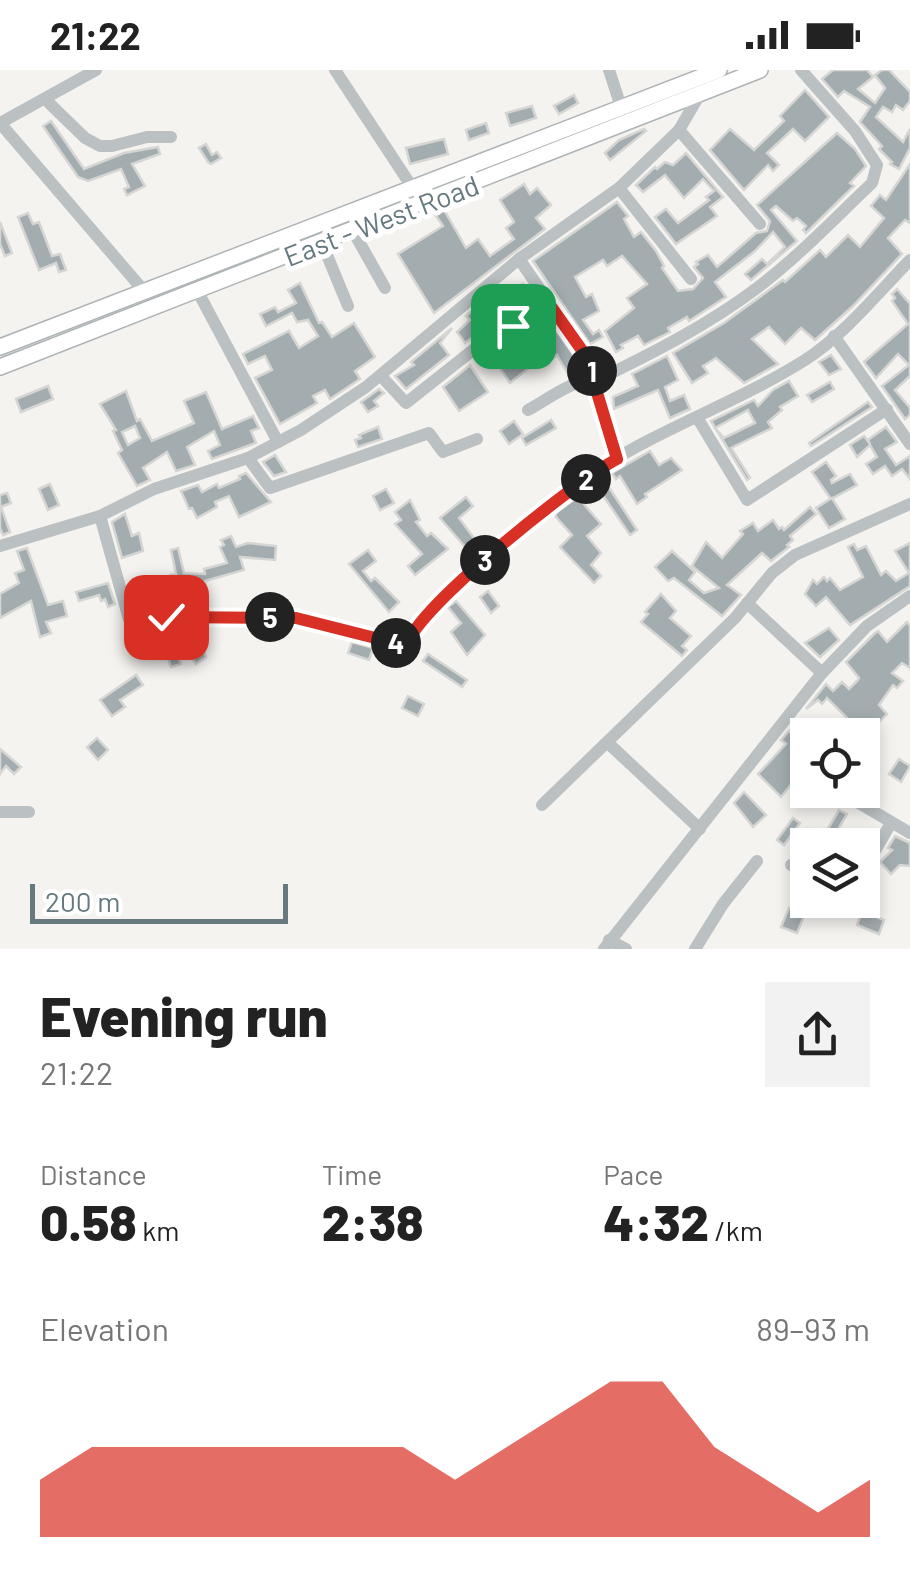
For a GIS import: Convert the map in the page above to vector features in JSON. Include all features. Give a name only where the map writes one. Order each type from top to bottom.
[{"type":"main road","name":"East - West Road","points":[[0,347],[719,70]]},
{"type":"main road","name":"East - West Road","points":[[0,367],[760,70]]},
{"type":"street","points":[[96,70],[0,123],[144,290]]},
{"type":"street","points":[[335,70],[412,187]]},
{"type":"street","points":[[610,70],[621,107]]},
{"type":"street","points":[[528,410],[588,379],[596,381],[641,358],[756,289],[872,183],[878,170],[872,156],[801,70]]},
{"type":"street","points":[[0,546],[100,516],[154,489],[248,458],[301,430],[381,376],[519,259],[619,188],[679,130],[700,94]]},
{"type":"street","points":[[46,100],[85,138],[100,146],[171,137]]},
{"type":"street","points":[[679,130],[760,224]]},
{"type":"street","points":[[619,188],[691,278]]},
{"type":"street","points":[[353,231],[385,288]]},
{"type":"street","points":[[322,244],[348,306]]},
{"type":"street","points":[[519,259],[586,356],[617,459]]},
{"type":"street","points":[[100,516],[129,619],[212,615],[296,618],[407,646],[417,624],[478,566],[562,497],[617,459],[808,358],[910,260]]},
{"type":"street","points":[[198,292],[278,442]]},
{"type":"street","points":[[381,376],[406,403],[492,335],[522,321],[545,298]]},
{"type":"street","points":[[834,336],[910,444]]},
{"type":"street","points":[[698,419],[748,500],[887,409]]},
{"type":"street","points":[[248,458],[270,488],[429,433],[443,452],[477,439]]},
{"type":"street","points":[[542,805],[747,603],[772,573],[795,556],[910,504]]},
{"type":"street","points":[[626,949],[607,944],[822,673],[867,626],[910,596]]},
{"type":"street","points":[[747,603],[822,673]]},
{"type":"street","points":[[608,743],[700,828]]},
{"type":"street","points":[[866,808],[910,834]]},
{"type":"street","points":[[0,812],[29,812]]},
{"type":"street","points":[[880,842],[891,823]]},
{"type":"street","points":[[695,949],[723,904],[758,861]]},
{"type":"building","points":[[833,70],[867,70],[873,77],[858,89],[875,103],[885,88],[875,75],[882,70],[889,70],[910,92],[910,101],[903,110],[896,105],[892,112],[883,107],[876,117],[903,142],[910,129],[910,148],[899,169],[890,164],[879,149],[882,146],[860,122],[870,107],[844,91],[838,97],[822,79]]},
{"type":"building","points":[[805,90],[829,117],[805,141],[793,129],[767,153],[779,165],[773,171],[768,165],[744,190],[710,150],[730,129],[754,150],[784,121],[780,116]]},
{"type":"building","points":[[574,95],[578,103],[559,114],[554,106]]},
{"type":"building","points":[[532,106],[536,118],[510,126],[506,113]]},
{"type":"building","points":[[51,121],[84,169],[124,153],[158,147],[160,154],[132,164],[145,186],[127,195],[124,189],[129,187],[121,169],[88,181],[78,177],[43,126]]},
{"type":"building","points":[[486,123],[489,133],[469,140],[466,130]]},
{"type":"building","points":[[644,129],[610,160],[605,153],[619,140]]},
{"type":"building","points":[[837,133],[866,166],[850,183],[854,186],[806,233],[806,226],[797,218],[793,221],[776,206],[771,210],[797,241],[751,280],[745,274],[762,259],[767,264],[785,247],[773,232],[715,282],[726,297],[644,345],[638,336],[616,352],[605,331],[634,308],[627,298],[647,284],[622,256],[607,266],[603,260],[575,277],[586,297],[592,294],[599,311],[583,320],[593,334],[599,330],[603,337],[590,344],[533,261],[617,202],[628,216],[624,219],[634,237],[641,232],[678,291],[693,289],[703,278],[694,267],[696,262],[708,255],[717,267],[756,233],[767,231],[770,221],[757,205]]},
{"type":"building","points":[[444,139],[448,154],[410,164],[406,148]]},
{"type":"building","points":[[206,144],[212,155],[217,152],[221,158],[211,164],[199,148]]},
{"type":"building","points":[[686,153],[723,197],[710,207],[717,216],[676,244],[655,217],[666,209],[678,223],[709,200],[706,197],[714,191],[703,179],[684,198],[665,175],[643,192],[636,185],[655,167],[665,162],[673,165]]},
{"type":"building","points":[[910,164],[910,223],[905,220],[888,238],[902,254],[853,306],[815,340],[801,328],[785,344],[769,327],[752,339],[778,364],[744,383],[716,358],[703,366],[708,373],[692,383],[673,353],[785,282],[820,250],[826,257],[848,235],[860,247],[884,218],[871,206],[880,195],[886,200]]},
{"type":"building","points":[[524,184],[530,194],[537,188],[551,205],[536,218],[545,229],[434,313],[398,254],[443,226],[434,213],[443,208],[466,248],[478,239],[490,256],[514,239],[506,228],[514,222],[500,200]]},
{"type":"building","points":[[28,213],[33,224],[39,222],[52,256],[60,254],[66,270],[59,272],[56,263],[39,270],[18,217]]},
{"type":"building","points":[[0,222],[12,253],[5,256],[0,244]]},
{"type":"building","points":[[300,283],[319,323],[332,337],[354,323],[375,357],[355,371],[360,379],[330,399],[325,390],[313,396],[317,403],[280,424],[255,378],[272,370],[265,356],[248,364],[243,354],[289,331],[299,348],[318,336],[308,320],[297,322],[292,313],[266,326],[260,314],[275,307],[278,312],[296,303],[288,290]]},
{"type":"building","points":[[523,284],[530,293],[465,343],[457,332],[470,320],[466,316],[500,288],[506,296]]},
{"type":"building","points":[[897,289],[910,304],[910,376],[895,390],[910,408],[905,419],[882,386],[909,365],[898,354],[876,378],[864,362],[908,324],[892,301]]},
{"type":"building","points":[[544,313],[577,360],[580,371],[569,376],[557,355],[549,361],[544,356],[510,383],[500,368],[522,357],[504,340],[512,337],[517,341]]},
{"type":"building","points":[[452,328],[440,343],[449,355],[406,389],[395,376],[414,365],[411,362]]},
{"type":"building","points":[[831,355],[841,369],[829,375],[819,362]]},
{"type":"building","points":[[667,356],[678,380],[665,387],[670,401],[684,395],[690,409],[670,418],[658,390],[614,409],[613,397],[638,386],[632,374]]},
{"type":"building","points":[[470,365],[488,392],[459,411],[443,387]]},
{"type":"building","points":[[789,381],[798,396],[780,407],[782,410],[768,422],[772,428],[731,448],[750,478],[747,480],[716,429],[724,438],[755,423],[748,410],[715,428],[711,421],[754,400],[758,406],[773,390]]},
{"type":"building","points":[[830,382],[834,389],[812,402],[807,395]]},
{"type":"building","points":[[48,386],[53,399],[21,412],[16,399]]},
{"type":"building","points":[[379,389],[384,393],[374,401],[378,406],[368,412],[361,402]]},
{"type":"building","points":[[126,391],[137,421],[140,419],[152,441],[194,423],[184,401],[206,392],[222,429],[253,416],[259,428],[251,431],[256,443],[212,459],[208,451],[220,445],[214,431],[187,447],[195,465],[176,471],[167,452],[143,468],[150,480],[137,486],[118,453],[122,450],[113,431],[116,430],[100,404]],"holes":[[[135,426],[140,438],[128,445],[122,432]]]},
{"type":"building","points":[[868,402],[872,407],[811,446],[809,443]]},
{"type":"building","points":[[551,420],[556,428],[526,445],[522,438]]},
{"type":"building","points":[[514,421],[523,434],[509,444],[500,431]]},
{"type":"building","points":[[378,427],[382,439],[358,447],[355,440],[361,438],[359,435]]},
{"type":"building","points":[[886,427],[897,442],[885,449],[896,465],[910,456],[910,479],[902,469],[892,476],[885,466],[873,474],[866,464],[877,457],[870,445],[857,457],[850,445],[864,436],[870,444],[868,440]]},
{"type":"building","points":[[650,451],[659,465],[671,458],[682,470],[645,494],[647,497],[637,504],[620,476],[616,479],[612,473]]},
{"type":"building","points":[[275,455],[286,472],[274,476],[263,462]]},
{"type":"building","points":[[826,462],[836,476],[832,483],[850,474],[857,485],[831,499],[812,472]]},
{"type":"building","points":[[246,473],[271,502],[239,517],[229,496],[197,518],[181,491],[198,485],[202,492],[217,484],[219,488]]},
{"type":"building","points":[[50,484],[59,505],[48,510],[39,489]]},
{"type":"building","points":[[608,486],[637,530],[630,535],[600,491]]},
{"type":"building","points":[[386,489],[394,503],[380,510],[373,496]]},
{"type":"building","points":[[7,493],[11,503],[1,507],[10,532],[3,535],[0,495]]},
{"type":"building","points":[[580,495],[601,524],[587,536],[601,553],[591,565],[601,576],[594,583],[560,547],[572,535],[556,513]]},
{"type":"building","points":[[466,497],[473,506],[459,518],[482,549],[473,556],[440,518]]},
{"type":"building","points":[[832,498],[845,519],[829,528],[816,508]]},
{"type":"building","points":[[410,500],[420,520],[416,522],[427,536],[431,533],[448,549],[415,575],[408,566],[422,554],[395,524],[401,520],[395,512]]},
{"type":"building","points":[[810,507],[816,514],[790,536],[793,540],[789,547],[771,561],[762,553],[727,585],[741,595],[722,616],[674,578],[668,581],[655,567],[672,551],[695,572],[689,580],[704,593],[719,588],[692,566],[706,542],[722,558],[743,534],[740,531],[753,523],[758,531],[773,520],[784,530]]},
{"type":"building","points":[[125,514],[132,536],[139,533],[143,551],[122,558],[112,522]]},
{"type":"building","points":[[231,536],[236,547],[248,543],[276,546],[275,560],[240,557],[244,570],[205,581],[208,605],[189,606],[187,589],[173,591],[170,575],[176,574],[171,550],[178,548],[184,573],[205,574],[204,569],[227,563],[221,540]]},
{"type":"building","points":[[910,543],[910,586],[850,625],[826,597],[816,606],[805,594],[813,580],[817,584],[824,577],[827,581],[830,578],[840,590],[863,577],[848,547],[854,544],[857,550],[866,546],[881,575],[886,571],[896,581],[909,573],[895,551]]},
{"type":"building","points":[[27,548],[48,605],[63,601],[67,616],[46,622],[51,633],[40,637],[31,601],[0,618],[0,594],[19,583],[15,573],[24,570],[17,551]]},
{"type":"building","points":[[368,550],[376,561],[363,571],[399,602],[389,612],[349,564]]},
{"type":"building","points":[[108,583],[115,604],[108,607],[99,595],[79,601],[76,592]]},
{"type":"building","points":[[488,591],[499,606],[491,613],[480,597]]},
{"type":"building","points":[[661,594],[676,611],[670,618],[691,636],[682,646],[687,650],[682,656],[641,622]]},
{"type":"building","points":[[164,595],[165,606],[147,608],[146,597]]},
{"type":"building","points":[[456,601],[485,635],[467,655],[451,632],[461,623],[448,607]]},
{"type":"building","points":[[907,622],[910,668],[902,663],[892,673],[903,681],[897,688],[893,685],[879,705],[887,714],[880,721],[880,718],[847,718],[827,698],[806,709],[826,684],[833,691],[842,682],[849,689],[859,678],[846,662],[878,631],[887,642]]},
{"type":"building","points":[[829,628],[839,640],[820,657],[805,643]]},
{"type":"building","points":[[171,637],[181,664],[171,667],[162,641]]},
{"type":"building","points":[[199,637],[206,657],[196,664],[180,642]]},
{"type":"building","points":[[352,642],[373,648],[369,660],[348,653]]},
{"type":"building","points":[[428,654],[467,680],[462,687],[423,661]]},
{"type":"building","points":[[136,675],[143,685],[120,700],[125,707],[112,716],[100,700]]},
{"type":"building","points":[[408,696],[424,704],[418,716],[402,708]]},
{"type":"building","points":[[790,732],[790,786],[781,797],[758,774],[786,744],[781,740]]},
{"type":"building","points":[[97,738],[108,750],[98,760],[87,747]]},
{"type":"building","points":[[0,749],[21,767],[14,774],[6,766],[0,774]]},
{"type":"building","points":[[899,759],[910,766],[901,782],[889,774]]},
{"type":"building","points":[[744,792],[766,815],[753,827],[734,803]]},
{"type":"building","points":[[839,810],[847,814],[839,828],[828,828]]},
{"type":"building","points":[[793,818],[800,823],[790,828],[784,845],[777,840]]},
{"type":"building","points":[[895,836],[910,843],[910,866],[900,865],[891,874],[880,862],[892,850],[888,848]]},
{"type":"building","points":[[789,908],[790,918],[803,918],[797,933],[781,927]]},
{"type":"building","points":[[860,918],[884,920],[879,934],[857,925]]},
{"type":"route","points":[[166,617],[296,618],[407,646],[417,624],[478,566],[562,497],[617,459],[586,356],[545,298],[513,326]]}]
